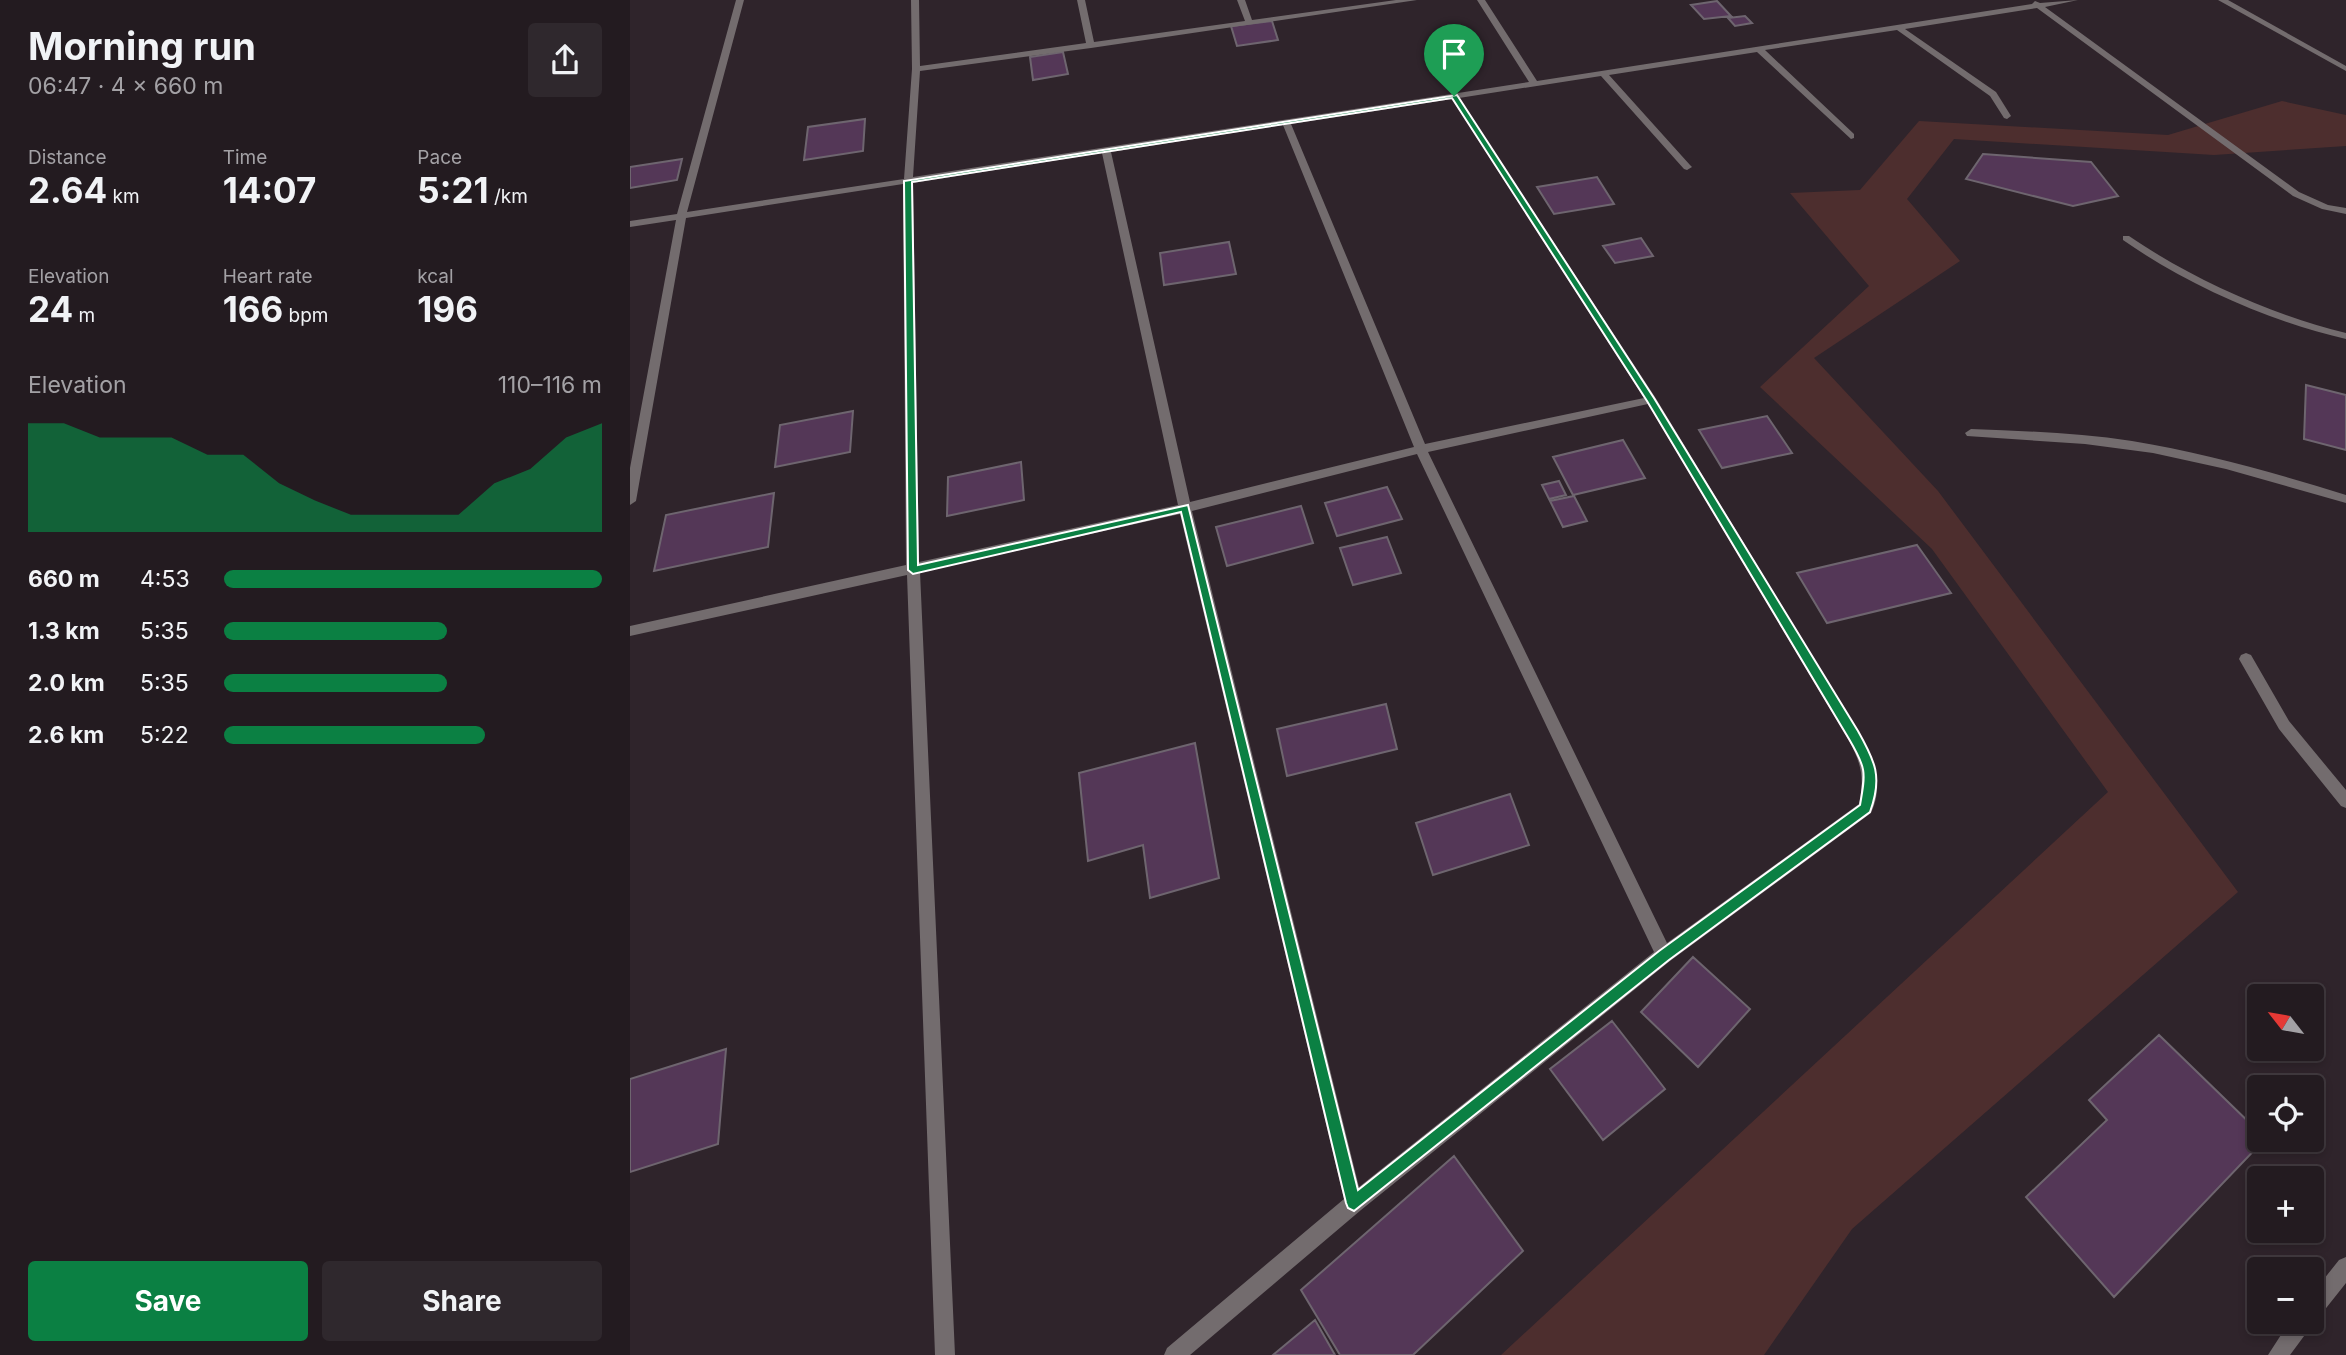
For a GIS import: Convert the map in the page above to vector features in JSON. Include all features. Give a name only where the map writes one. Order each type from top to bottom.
[{"type":"street","points":[[630,501],[681,217],[740,0]]},
{"type":"street","points":[[915,0],[916,69],[908,181],[913,570],[946,1355]]},
{"type":"street","points":[[1081,0],[1091,46]]},
{"type":"street","points":[[1241,0],[1249,22]]},
{"type":"street","points":[[916,69],[1413,0]]},
{"type":"street","points":[[1481,0],[1535,83]]},
{"type":"street","points":[[2031,0],[2296,194],[2325,207],[2346,211]]},
{"type":"street","points":[[630,224],[2074,0]]},
{"type":"street","points":[[2222,0],[2346,69]]},
{"type":"street","points":[[1898,27],[1993,94],[2007,116]]},
{"type":"street","points":[[1760,50],[1850,136]]},
{"type":"street","points":[[1602,72],[1687,167]]},
{"type":"street","points":[[1174,1355],[1354,1203],[1664,955],[1866,808],[1871,778],[1870,765],[1853,735],[1651,400],[1454,96]]},
{"type":"street","points":[[1286,122],[1421,449],[1664,955]]},
{"type":"street","points":[[1106,150],[1185,508],[1354,1203]]},
{"type":"street","points":[[2126,238],[2148,254],[2209,286],[2263,309],[2346,336]]},
{"type":"street","points":[[630,631],[1185,508],[1421,449],[1651,400]]},
{"type":"street","points":[[1971,433],[2028,435],[2154,449],[2283,480],[2346,499]]},
{"type":"street","points":[[2246,659],[2284,725],[2346,801]]},
{"type":"street","points":[[2324,1295],[2346,1267]]},
{"type":"street","points":[[2278,1355],[2294,1334]]},
{"type":"shaded area","points":[[2282,101],[2346,115],[2346,146],[2214,155],[1954,139],[1907,199],[1960,261],[1814,358],[1938,491],[2238,892],[1852,1229],[1764,1355],[1501,1355],[2108,792],[1932,549],[1760,387],[1869,286],[1790,193],[1860,190],[1919,121],[2168,135]]},
{"type":"building","points":[[1717,1],[1731,16],[1704,19],[1691,5]]},
{"type":"building","points":[[1745,16],[1752,23],[1735,26],[1728,18]]},
{"type":"building","points":[[1272,21],[1278,40],[1237,46],[1231,26]]},
{"type":"building","points":[[1063,52],[1068,74],[1033,80],[1030,57]]},
{"type":"building","points":[[865,119],[863,151],[804,160],[808,127]]},
{"type":"building","points":[[1983,154],[2091,162],[2118,196],[2073,206],[1966,179]]},
{"type":"building","points":[[682,159],[677,180],[630,188],[630,167]]},
{"type":"building","points":[[1597,177],[1614,204],[1554,214],[1537,187]]},
{"type":"building","points":[[1641,238],[1653,256],[1615,263],[1603,246]]},
{"type":"building","points":[[1229,242],[1236,274],[1164,285],[1160,253]]},
{"type":"building","points":[[2306,385],[2346,395],[2346,450],[2304,439]]},
{"type":"building","points":[[853,411],[850,452],[775,467],[780,425]]},
{"type":"building","points":[[1767,416],[1792,453],[1722,468],[1699,430]]},
{"type":"building","points":[[1623,440],[1645,478],[1573,495],[1553,457]]},
{"type":"building","points":[[1021,462],[1024,500],[947,516],[948,477]]},
{"type":"building","points":[[1559,481],[1566,495],[1549,499],[1542,485]]},
{"type":"building","points":[[1387,487],[1402,519],[1337,536],[1325,503]]},
{"type":"building","points":[[774,493],[768,547],[654,571],[666,515]]},
{"type":"building","points":[[1574,496],[1587,521],[1563,527],[1550,501]]},
{"type":"building","points":[[1301,506],[1313,543],[1227,566],[1216,527]]},
{"type":"building","points":[[1387,537],[1401,573],[1353,585],[1340,548]]},
{"type":"building","points":[[1917,545],[1951,593],[1827,623],[1797,573]]},
{"type":"building","points":[[1386,704],[1397,749],[1287,776],[1277,729]]},
{"type":"building","points":[[1195,743],[1219,878],[1150,898],[1143,845],[1088,861],[1079,773]]},
{"type":"building","points":[[1510,794],[1529,845],[1433,875],[1416,823]]},
{"type":"building","points":[[1693,957],[1750,1009],[1698,1067],[1641,1012]]},
{"type":"building","points":[[1612,1021],[1665,1089],[1603,1140],[1550,1069]]},
{"type":"building","points":[[2159,1035],[2247,1120],[2247,1152],[2253,1152],[2114,1297],[2026,1197],[2107,1120],[2089,1100]]},
{"type":"building","points":[[726,1049],[718,1144],[630,1172],[630,1079]]},
{"type":"building","points":[[1454,1156],[1523,1251],[1413,1355],[1340,1355],[1301,1290]]},
{"type":"building","points":[[1315,1320],[1335,1355],[1273,1355]]},
{"type":"route","points":[[1454,96],[1651,400],[1853,735],[1870,765],[1871,778],[1866,808],[1664,955],[1354,1203],[1185,508],[913,570],[908,181],[1454,96]]}]
